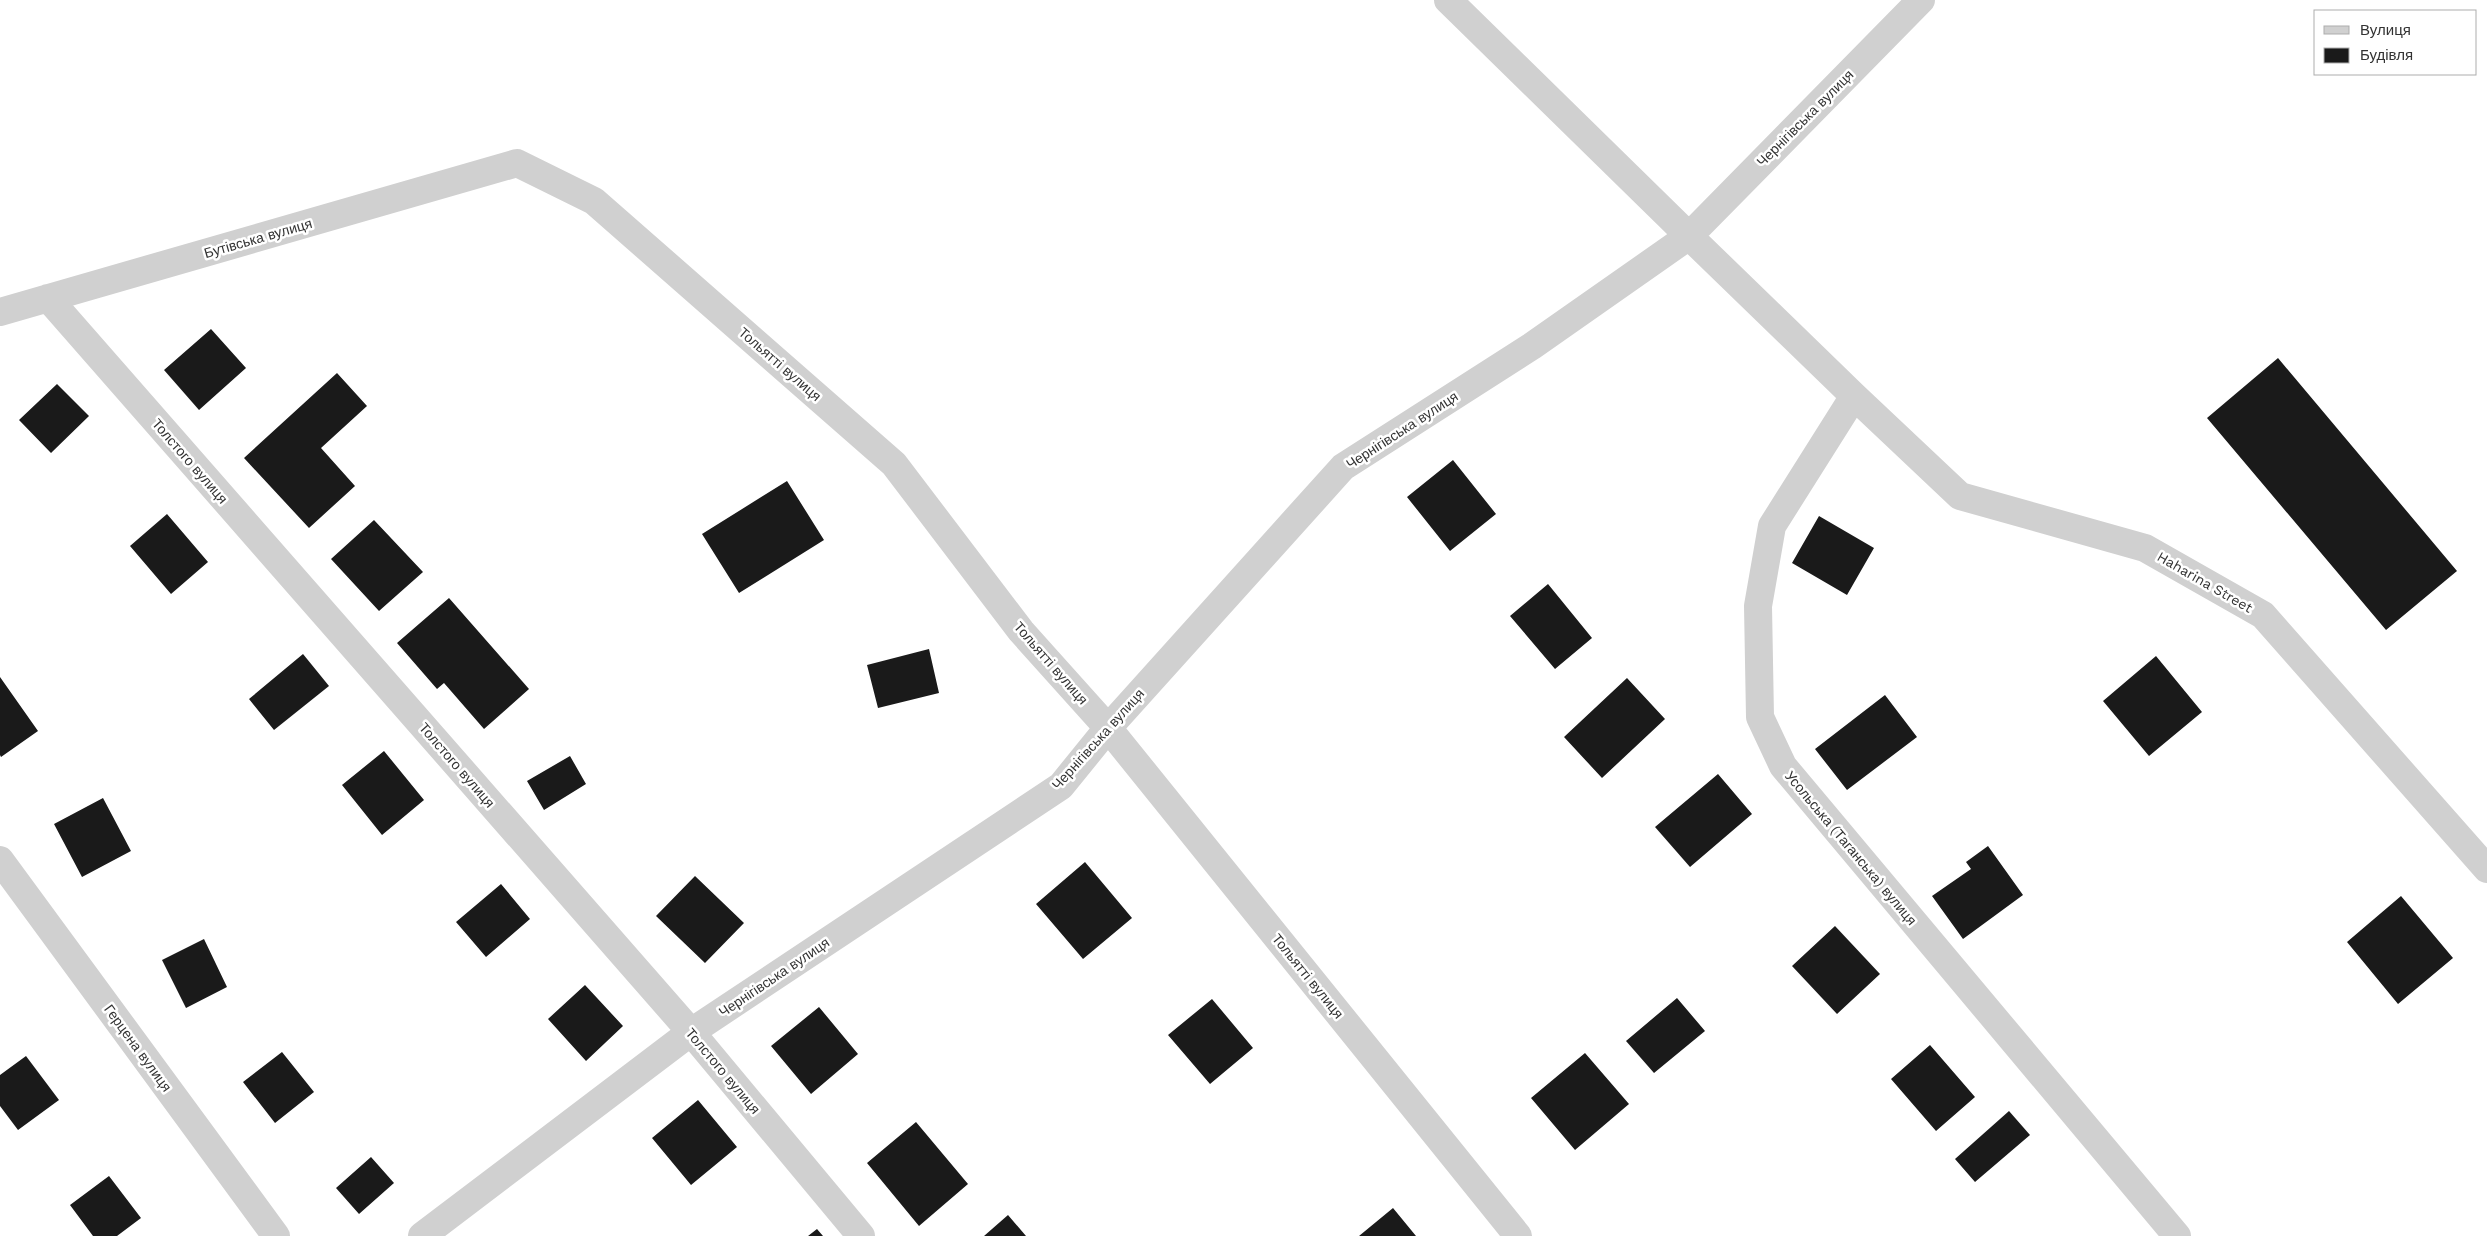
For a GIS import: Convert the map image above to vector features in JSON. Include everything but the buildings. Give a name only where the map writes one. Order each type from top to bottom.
[{"type":"street","points":[[1448,0],[1854,396]]},
{"type":"street","name":"Чернігівська вулиця","points":[[422,1236],[691,1032],[1060,786],[1108,728],[1343,467],[1532,346],[1690,236],[1921,0]]},
{"type":"street","name":"Бутівська вулиця","points":[[0,312],[517,163]]},
{"type":"street","name":"Тольятті вулиця","points":[[517,163],[594,201],[894,464],[1021,630],[1108,728],[1518,1236]]},
{"type":"street","name":"Толстого вулиця","points":[[48,298],[691,1032],[862,1236]]},
{"type":"street","name":"Haharina Street","points":[[1854,396],[1960,496],[2145,548],[2263,615],[2487,869]]},
{"type":"street","name":"Усольська (Таганська) вулиця","points":[[1854,396],[1772,526],[1758,606],[1760,717],[1783,766],[2177,1236]]},
{"type":"street","name":"Герцена вулиця","points":[[0,860],[276,1236]]}]
